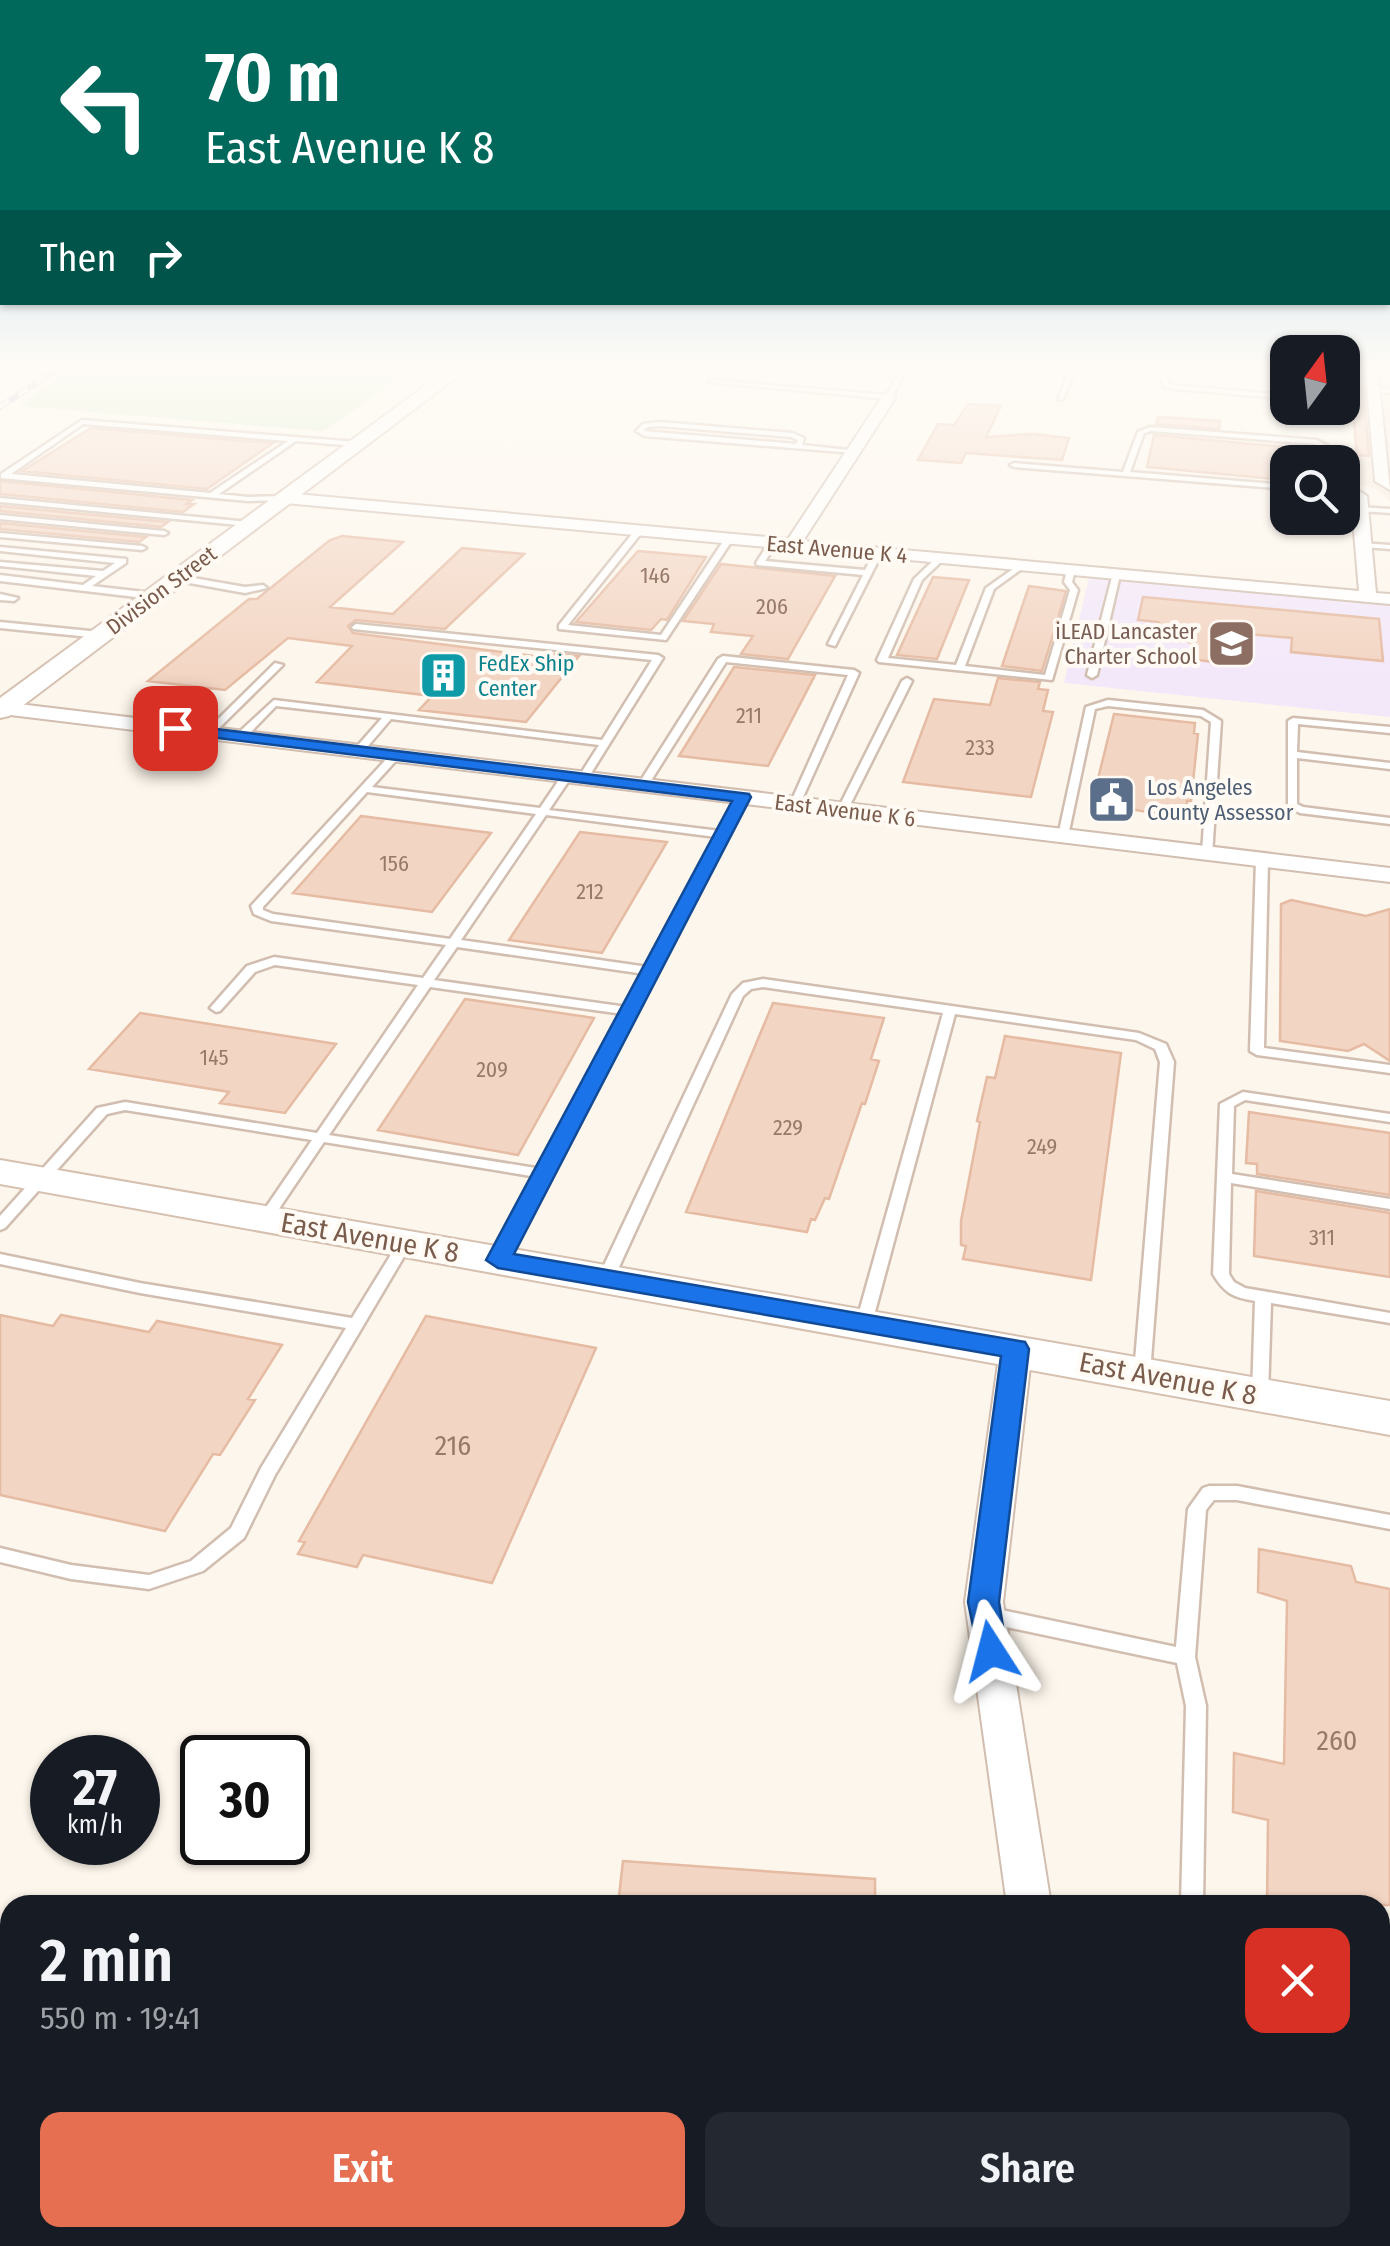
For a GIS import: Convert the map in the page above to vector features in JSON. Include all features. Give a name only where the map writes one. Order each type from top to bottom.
[{"type":"main road","name":"Division Street","points":[[1,709],[324,469]]},
{"type":"main road","name":"East Avenue K 8","points":[[20,1176],[1390,1418]]},
{"type":"street","points":[[792,545],[842,469]]},
{"type":"street","name":"East Avenue K 4","points":[[285,498],[1390,600]]},
{"type":"street","points":[[1360,527],[1368,598]]},
{"type":"street","name":"East Avenue K 6","points":[[1,709],[1390,875]]},
{"type":"street","points":[[1016,1349],[984,1602],[1028,1895]]},
{"type":"lane","points":[[14,469],[4,476],[212,496],[285,498]]},
{"type":"lane","points":[[212,496],[251,469]]},
{"type":"lane","points":[[1061,469],[1270,485]]},
{"type":"lane","points":[[1126,474],[1128,469]]},
{"type":"lane","points":[[0,500],[249,524]]},
{"type":"lane","points":[[1360,501],[1390,511]]},
{"type":"lane","points":[[0,517],[164,533]]},
{"type":"lane","points":[[84,588],[186,518]]},
{"type":"lane","points":[[639,531],[562,627],[662,638],[729,539]]},
{"type":"lane","points":[[0,534],[142,548]]},
{"type":"lane","points":[[773,543],[760,563],[868,573]]},
{"type":"lane","points":[[1364,545],[1390,547]]},
{"type":"lane","points":[[0,549],[124,561]]},
{"type":"lane","points":[[832,644],[878,553]]},
{"type":"lane","points":[[940,558],[918,579],[882,660],[1048,678],[1074,590],[1068,582],[1070,570]]},
{"type":"lane","points":[[0,564],[105,574]]},
{"type":"lane","points":[[960,668],[990,588],[1020,566]]},
{"type":"lane","points":[[1092,675],[1116,575]]},
{"type":"lane","points":[[0,578],[153,596]]},
{"type":"lane","points":[[176,578],[245,590],[263,588]]},
{"type":"lane","points":[[0,597],[14,598]]},
{"type":"lane","points":[[0,625],[100,635]]},
{"type":"lane","points":[[265,1219],[542,812],[604,743],[658,658],[356,628]]},
{"type":"lane","points":[[643,785],[723,658],[854,673],[795,804]]},
{"type":"lane","points":[[209,733],[278,666]]},
{"type":"lane","points":[[842,810],[907,681]]},
{"type":"lane","points":[[240,736],[274,703],[604,743]]},
{"type":"lane","points":[[1062,836],[1090,707],[1108,703],[1203,713],[1216,720],[1208,854]]},
{"type":"lane","points":[[358,751],[389,716]]},
{"type":"lane","points":[[1390,730],[1293,720],[1292,754],[1292,806],[1390,821]]},
{"type":"lane","points":[[1292,754],[1390,766]]},
{"type":"lane","points":[[396,756],[256,906],[258,912],[271,917],[652,971]]},
{"type":"lane","points":[[365,789],[723,834]]},
{"type":"lane","points":[[498,1260],[743,797]]},
{"type":"lane","points":[[1262,860],[1258,1050],[1390,1069]]},
{"type":"lane","points":[[216,1008],[251,969],[274,961],[631,1011]]},
{"type":"lane","points":[[606,1278],[738,994],[746,986],[764,983],[1140,1036],[1160,1047],[1167,1062],[1142,1373]]},
{"type":"lane","points":[[864,1323],[950,1010]]},
{"type":"lane","points":[[1390,1118],[1244,1096],[1232,1098],[1226,1104],[1221,1274],[1228,1286],[1240,1293],[1390,1318]]},
{"type":"lane","points":[[0,1226],[20,1176],[113,1106],[546,1174]]},
{"type":"lane","points":[[1224,1177],[1390,1204]]},
{"type":"lane","points":[[0,1556],[71,1572],[149,1582],[197,1566],[238,1533],[267,1473],[406,1243]]},
{"type":"lane","points":[[0,1258],[140,1288],[357,1324]]},
{"type":"lane","points":[[1260,1395],[1263,1297]]},
{"type":"lane","points":[[1192,1895],[1196,1706],[1185,1657],[1197,1508],[1209,1493],[1236,1493],[1390,1522]]},
{"type":"lane","points":[[986,1614],[1185,1657]]},
{"type":"shaded area","points":[[1360,469],[1390,469],[1390,501],[1376,489],[1360,484]]},
{"type":"shaded area","name":"iLEAD Lancaster Charter School","points":[[1089,578],[1390,605],[1390,717],[1064,683]]},
{"type":"building","points":[[26,469],[236,469],[207,489],[22,471]]},
{"type":"building","points":[[1166,469],[1270,469],[1270,479]]},
{"type":"building","points":[[0,481],[192,500],[186,504],[194,504],[183,512],[0,494]]},
{"type":"building","points":[[0,506],[168,522],[161,527],[0,511]]},
{"type":"building","points":[[0,523],[146,537],[139,542],[0,529]]},
{"type":"building","points":[[342,536],[403,542],[330,607],[393,614],[462,548],[524,554],[445,629],[356,620],[348,626],[353,633],[550,658],[553,654],[579,656],[526,722],[419,710],[432,696],[317,682],[352,646],[288,638],[225,690],[148,681],[249,599],[257,599],[330,540]]},
{"type":"building","points":[[638,551],[706,557],[667,620],[661,619],[651,630],[576,622]]},
{"type":"building","points":[[721,564],[835,576],[788,659],[741,654],[753,636],[711,632],[714,624],[683,621]]},
{"type":"building","points":[[933,577],[969,580],[937,659],[897,655]]},
{"type":"building","points":[[1029,586],[1066,591],[1042,671],[1002,666]]},
{"type":"building","points":[[1143,597],[1379,619],[1383,661],[1291,652],[1292,638],[1227,632],[1223,663],[1189,659],[1191,642],[1179,641],[1181,633],[1158,630],[1159,622],[1138,620]]},
{"type":"building","points":[[734,667],[815,675],[768,766],[679,756]]},
{"type":"building","points":[[998,678],[1040,682],[1038,689],[1048,690],[1043,711],[1053,712],[1031,797],[903,782],[934,699],[990,705]]},
{"type":"building","points":[[1114,714],[1195,723],[1194,733],[1198,734],[1191,801],[1187,801],[1186,813],[1158,814],[1097,803],[1099,791],[1095,791]]},
{"type":"building","points":[[361,816],[491,833],[432,912],[293,893]]},
{"type":"building","points":[[580,832],[667,842],[602,953],[509,940]]},
{"type":"building","points":[[1291,900],[1366,916],[1390,909],[1390,1061],[1364,1044],[1348,1051],[1280,1041],[1281,904]]},
{"type":"building","points":[[465,999],[594,1018],[518,1155],[378,1130]]},
{"type":"building","points":[[773,1003],[884,1018],[871,1059],[879,1061],[865,1104],[862,1103],[829,1199],[825,1198],[815,1220],[811,1219],[807,1232],[686,1212]]},
{"type":"building","points":[[140,1013],[336,1044],[285,1113],[220,1103],[229,1092],[89,1069]]},
{"type":"building","points":[[1005,1036],[1121,1053],[1091,1280],[963,1259],[966,1246],[961,1245],[961,1221],[980,1122],[977,1121],[987,1077],[995,1078]]},
{"type":"building","points":[[1249,1112],[1390,1133],[1390,1195],[1257,1174],[1257,1164],[1246,1163]]},
{"type":"building","points":[[1256,1191],[1390,1213],[1390,1277],[1254,1256]]},
{"type":"building","points":[[0,1315],[53,1326],[61,1315],[149,1332],[157,1321],[282,1345],[248,1399],[255,1400],[220,1455],[213,1454],[165,1531],[0,1495]]},
{"type":"building","points":[[426,1316],[596,1348],[492,1583],[363,1555],[357,1567],[298,1554],[305,1542],[299,1541]]},
{"type":"building","points":[[1259,1549],[1351,1566],[1356,1582],[1390,1589],[1390,1895],[1267,1895],[1268,1820],[1233,1812],[1234,1753],[1284,1764],[1287,1601],[1258,1592]]},
{"type":"building","points":[[623,1861],[875,1879],[875,1895],[619,1895]]},
{"type":"place","name":"iLEAD Lancaster Charter School","points":[[1232,644]]},
{"type":"place","name":"FedEx Ship Center","points":[[443,676]]},
{"type":"place","name":"Los Angeles County Assessor","points":[[1112,800]]},
{"type":"route","points":[[175,728],[743,797],[498,1260],[1016,1349],[984,1602],[991,1651]]}]
